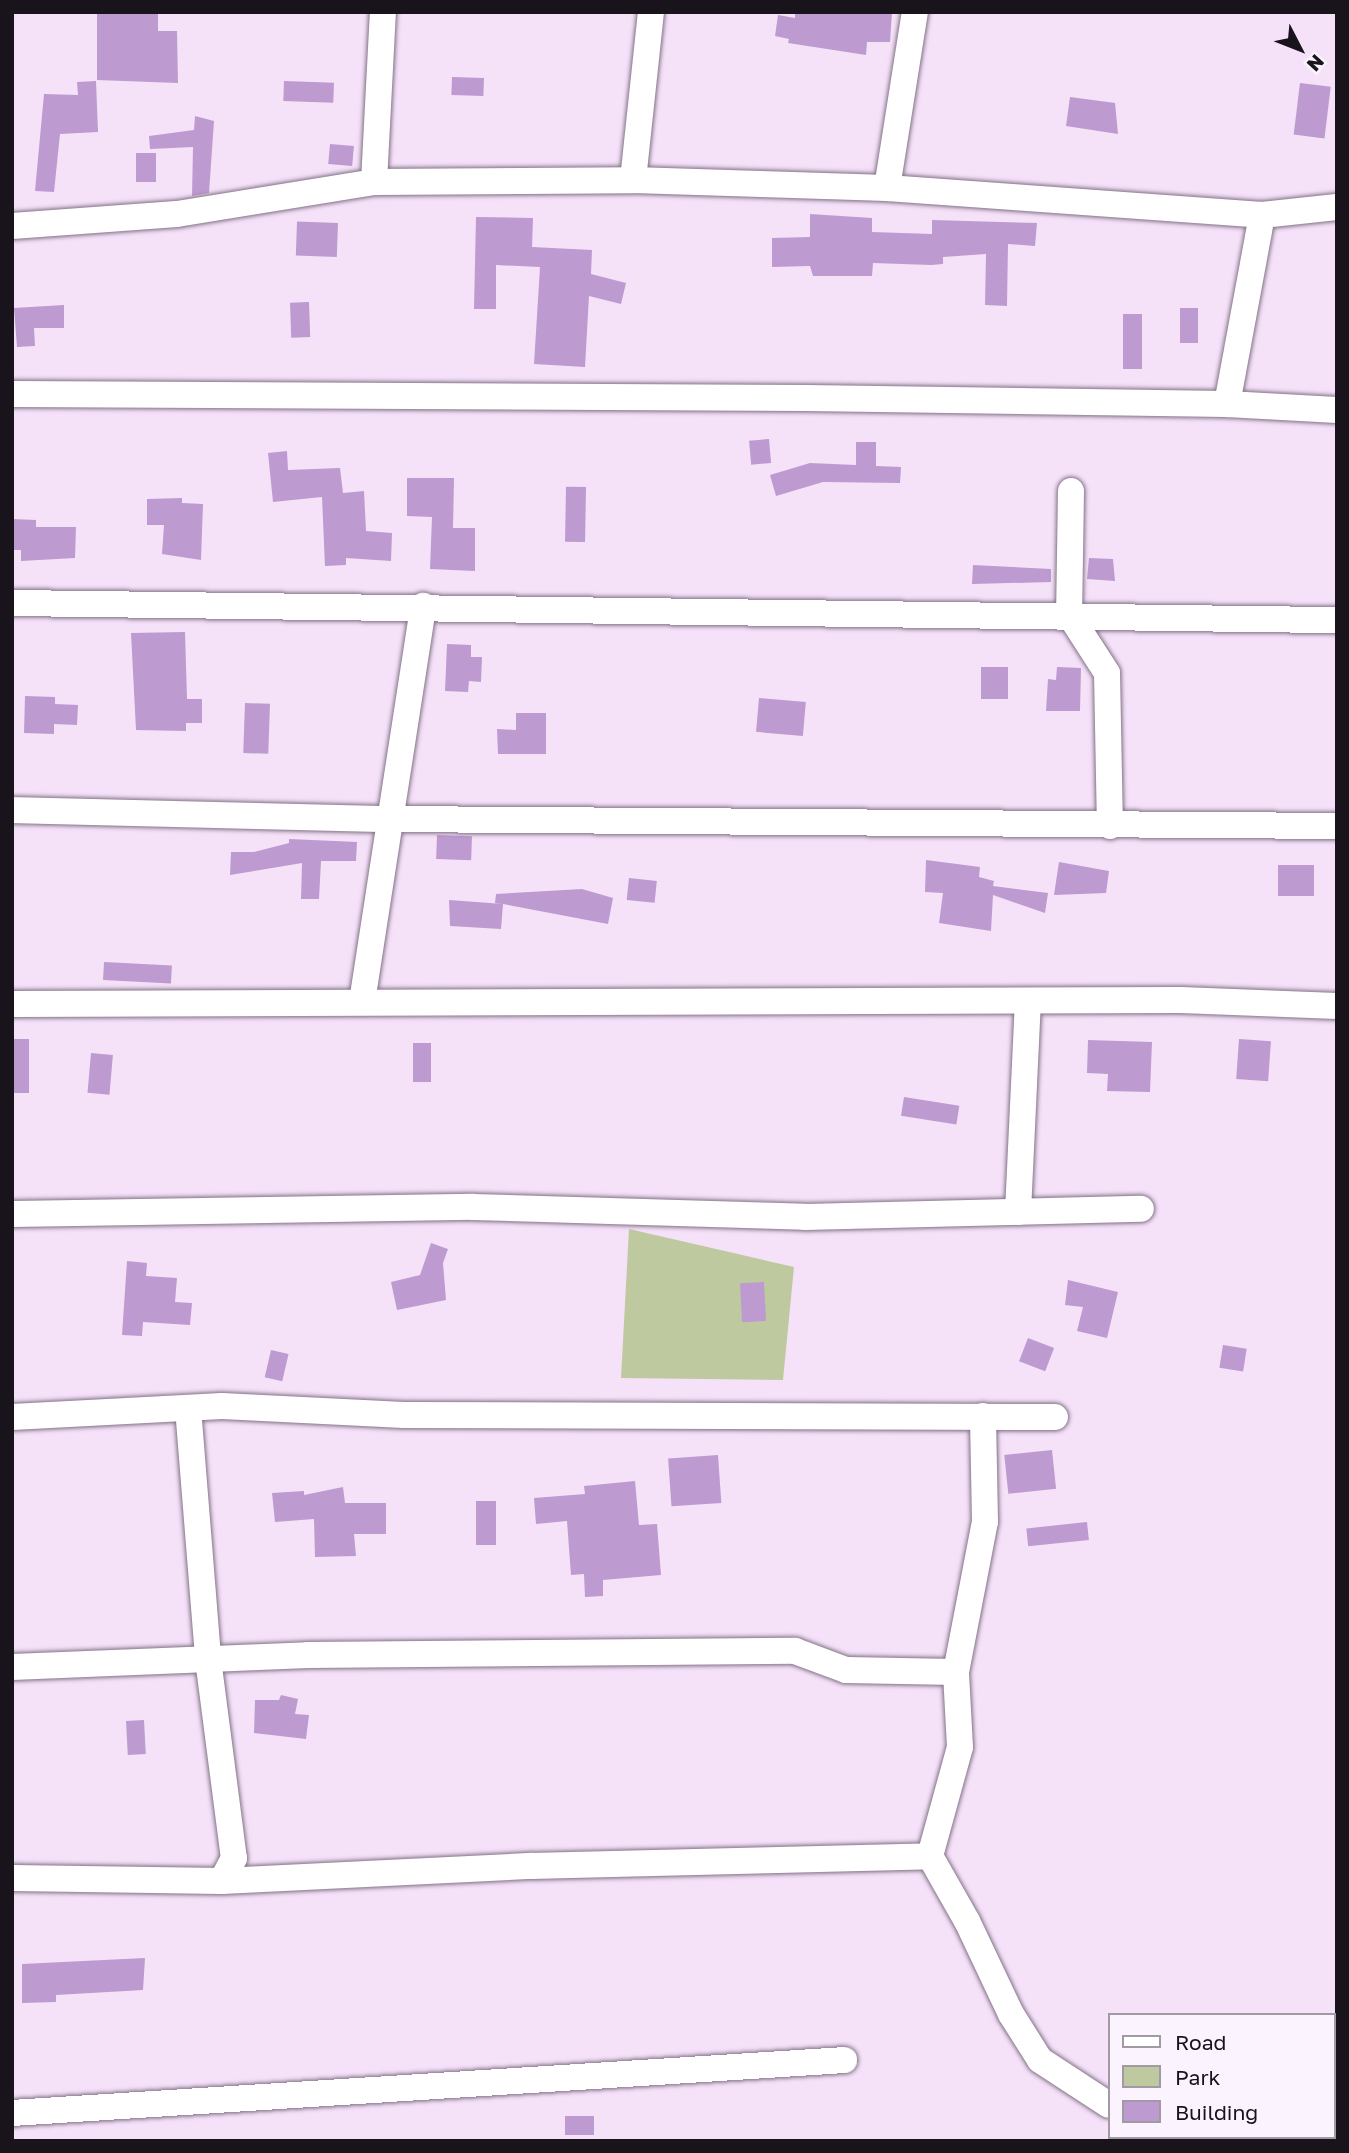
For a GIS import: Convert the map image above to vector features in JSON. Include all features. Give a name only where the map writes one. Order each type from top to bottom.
[{"type":"street","points":[[374,183],[383,12]]},
{"type":"street","points":[[633,180],[651,12]]},
{"type":"street","points":[[887,188],[915,12]]},
{"type":"street","points":[[12,226],[177,214],[374,183],[633,180],[887,188],[1262,215],[1337,207]]},
{"type":"street","points":[[1227,404],[1262,215]]},
{"type":"street","points":[[12,394],[1227,404],[1337,410]]},
{"type":"street","points":[[1071,491],[1069,614],[1107,673],[1110,826]]},
{"type":"street","points":[[12,603],[1069,614],[1337,620]]},
{"type":"street","points":[[362,1002],[388,819],[409,713],[423,606]]},
{"type":"street","points":[[12,810],[388,819],[1337,826]]},
{"type":"street","points":[[12,1004],[1181,1000],[1337,1006]]},
{"type":"street","points":[[1018,1212],[1028,1002]]},
{"type":"street","points":[[12,1214],[473,1207],[805,1217],[1141,1209]]},
{"type":"street","points":[[188,1408],[208,1659],[234,1858],[222,1881]]},
{"type":"street","points":[[12,1417],[188,1408],[404,1415],[1055,1417]]},
{"type":"street","points":[[984,1416],[985,1522],[957,1672],[960,1747],[930,1856],[967,1921],[1011,2014],[1040,2060],[1108,2104]]},
{"type":"street","points":[[12,1667],[208,1659],[794,1651],[846,1670],[957,1672]]},
{"type":"street","points":[[12,1878],[222,1881],[533,1866],[930,1856]]},
{"type":"street","points":[[12,2113],[844,2060]]},
{"type":"green space","points":[[629,1229],[794,1267],[783,1380],[621,1378]]},
{"type":"building","points":[[97,12],[158,12],[158,31],[177,31],[178,83],[97,80]]},
{"type":"building","points":[[795,12],[892,12],[890,42],[867,42],[866,55],[788,43],[789,39],[775,36],[778,15],[795,18]]},
{"type":"building","points":[[452,77],[484,78],[483,96],[451,95]]},
{"type":"building","points":[[96,81],[98,132],[60,134],[54,192],[35,191],[44,94],[78,95],[77,82]]},
{"type":"building","points":[[284,81],[334,83],[333,103],[283,101]]},
{"type":"building","points":[[1300,83],[1331,87],[1324,138],[1294,135]]},
{"type":"building","points":[[1070,97],[1115,103],[1118,134],[1066,126]]},
{"type":"building","points":[[195,116],[214,121],[209,193],[192,196],[193,147],[150,149],[149,136],[194,130]]},
{"type":"building","points":[[330,144],[354,146],[352,166],[328,164]]},
{"type":"building","points":[[136,153],[156,153],[156,182],[136,182]]},
{"type":"building","points":[[810,214],[872,218],[872,232],[932,234],[932,220],[1037,223],[1035,246],[1008,244],[1007,306],[985,305],[986,254],[943,257],[943,264],[931,265],[873,263],[872,276],[813,276],[810,266],[772,267],[772,238],[810,237]]},
{"type":"building","points":[[476,217],[533,218],[532,247],[592,250],[591,274],[626,283],[621,304],[589,296],[585,367],[534,364],[540,267],[496,265],[496,309],[474,309]]},
{"type":"building","points":[[297,222],[338,223],[337,257],[296,256]]},
{"type":"building","points":[[309,302],[310,337],[291,338],[290,303]]},
{"type":"building","points":[[64,305],[64,328],[34,328],[35,346],[17,347],[14,308]]},
{"type":"building","points":[[1180,308],[1198,308],[1198,343],[1180,343]]},
{"type":"building","points":[[1123,314],[1142,314],[1142,369],[1123,369]]},
{"type":"building","points":[[769,439],[771,463],[751,465],[749,441]]},
{"type":"building","points":[[856,442],[876,442],[876,466],[901,467],[900,483],[823,482],[776,496],[770,475],[810,463],[856,465]]},
{"type":"building","points":[[287,451],[288,470],[340,468],[343,493],[364,491],[366,531],[392,533],[391,561],[346,558],[346,565],[325,566],[322,497],[273,502],[268,453]]},
{"type":"building","points":[[407,478],[454,478],[453,528],[475,528],[475,571],[430,569],[432,517],[407,516]]},
{"type":"building","points":[[566,487],[586,487],[585,542],[565,542]]},
{"type":"building","points":[[182,498],[182,503],[203,504],[201,560],[162,554],[164,525],[147,525],[147,499]]},
{"type":"building","points":[[12,519],[36,520],[36,527],[76,527],[75,558],[21,561],[21,550],[12,550]]},
{"type":"building","points":[[1089,558],[1113,559],[1115,581],[1087,579]]},
{"type":"building","points":[[973,565],[1051,569],[1051,582],[972,584]]},
{"type":"building","points":[[185,632],[187,699],[202,699],[202,723],[186,723],[186,731],[136,730],[131,633]]},
{"type":"building","points":[[447,644],[471,645],[471,657],[482,657],[481,682],[469,681],[468,692],[445,691]]},
{"type":"building","points":[[981,667],[1008,667],[1008,699],[981,699]]},
{"type":"building","points":[[1057,667],[1081,668],[1080,711],[1046,711],[1048,679],[1056,680]]},
{"type":"building","points":[[25,696],[55,697],[55,704],[78,705],[77,725],[54,724],[54,734],[24,733]]},
{"type":"building","points":[[759,698],[806,702],[803,736],[756,732]]},
{"type":"building","points":[[245,703],[270,704],[268,754],[243,753]]},
{"type":"building","points":[[516,713],[546,713],[546,754],[498,754],[497,729],[516,730]]},
{"type":"building","points":[[437,835],[472,836],[471,860],[436,859]]},
{"type":"building","points":[[289,839],[357,842],[356,861],[321,861],[319,899],[301,899],[302,863],[230,875],[231,852],[254,852],[289,843]]},
{"type":"building","points":[[926,860],[980,867],[979,877],[994,881],[993,886],[1048,893],[1045,913],[993,895],[991,931],[939,923],[943,893],[925,892]]},
{"type":"building","points":[[1059,862],[1109,871],[1106,893],[1054,895]]},
{"type":"building","points":[[1278,865],[1314,865],[1314,896],[1278,896]]},
{"type":"building","points":[[629,878],[657,881],[655,903],[627,900]]},
{"type":"building","points":[[582,889],[613,898],[608,924],[495,903],[496,894]]},
{"type":"building","points":[[449,900],[503,904],[501,929],[450,926]]},
{"type":"building","points":[[104,962],[172,966],[171,984],[103,980]]},
{"type":"building","points":[[12,1039],[29,1039],[29,1093],[12,1093]]},
{"type":"building","points":[[1239,1039],[1271,1041],[1268,1081],[1236,1079]]},
{"type":"building","points":[[1088,1040],[1152,1042],[1150,1092],[1107,1091],[1108,1074],[1087,1073]]},
{"type":"building","points":[[413,1043],[431,1043],[431,1082],[413,1082]]},
{"type":"building","points":[[91,1053],[113,1055],[109,1095],[88,1093]]},
{"type":"building","points":[[904,1097],[959,1106],[956,1125],[901,1116]]},
{"type":"building","points":[[431,1243],[448,1249],[443,1263],[446,1300],[397,1310],[391,1282],[420,1275]]},
{"type":"building","points":[[127,1261],[147,1263],[146,1276],[177,1278],[175,1302],[192,1303],[190,1325],[143,1322],[142,1336],[122,1335]]},
{"type":"building","points":[[1068,1280],[1118,1292],[1107,1338],[1077,1331],[1083,1307],[1065,1305]]},
{"type":"building","points":[[764,1282],[766,1321],[742,1322],[740,1283]]},
{"type":"building","points":[[1028,1338],[1054,1348],[1045,1371],[1019,1361]]},
{"type":"building","points":[[1223,1345],[1247,1349],[1243,1371],[1219,1368]]},
{"type":"building","points":[[271,1350],[289,1354],[282,1381],[265,1377]]},
{"type":"building","points":[[1052,1450],[1056,1489],[1008,1494],[1004,1455]]},
{"type":"building","points":[[718,1455],[721,1503],[671,1506],[668,1458]]},
{"type":"building","points":[[635,1481],[639,1525],[657,1524],[661,1575],[603,1580],[603,1596],[585,1597],[584,1574],[571,1575],[567,1521],[536,1524],[534,1498],[585,1494],[584,1486]]},
{"type":"building","points":[[343,1487],[345,1503],[386,1503],[386,1534],[354,1534],[356,1556],[315,1557],[314,1519],[275,1522],[272,1493],[304,1491],[304,1495]]},
{"type":"building","points":[[476,1501],[496,1501],[496,1545],[476,1545]]},
{"type":"building","points":[[1087,1522],[1089,1540],[1028,1546],[1026,1528]]},
{"type":"building","points":[[281,1695],[298,1699],[295,1714],[309,1715],[306,1739],[254,1733],[255,1700],[279,1700]]},
{"type":"building","points":[[144,1720],[146,1754],[128,1755],[126,1721]]},
{"type":"building","points":[[145,1958],[143,1990],[56,1995],[56,2002],[22,2003],[22,1964]]},
{"type":"building","points":[[565,2116],[594,2116],[594,2135],[565,2135]]}]
